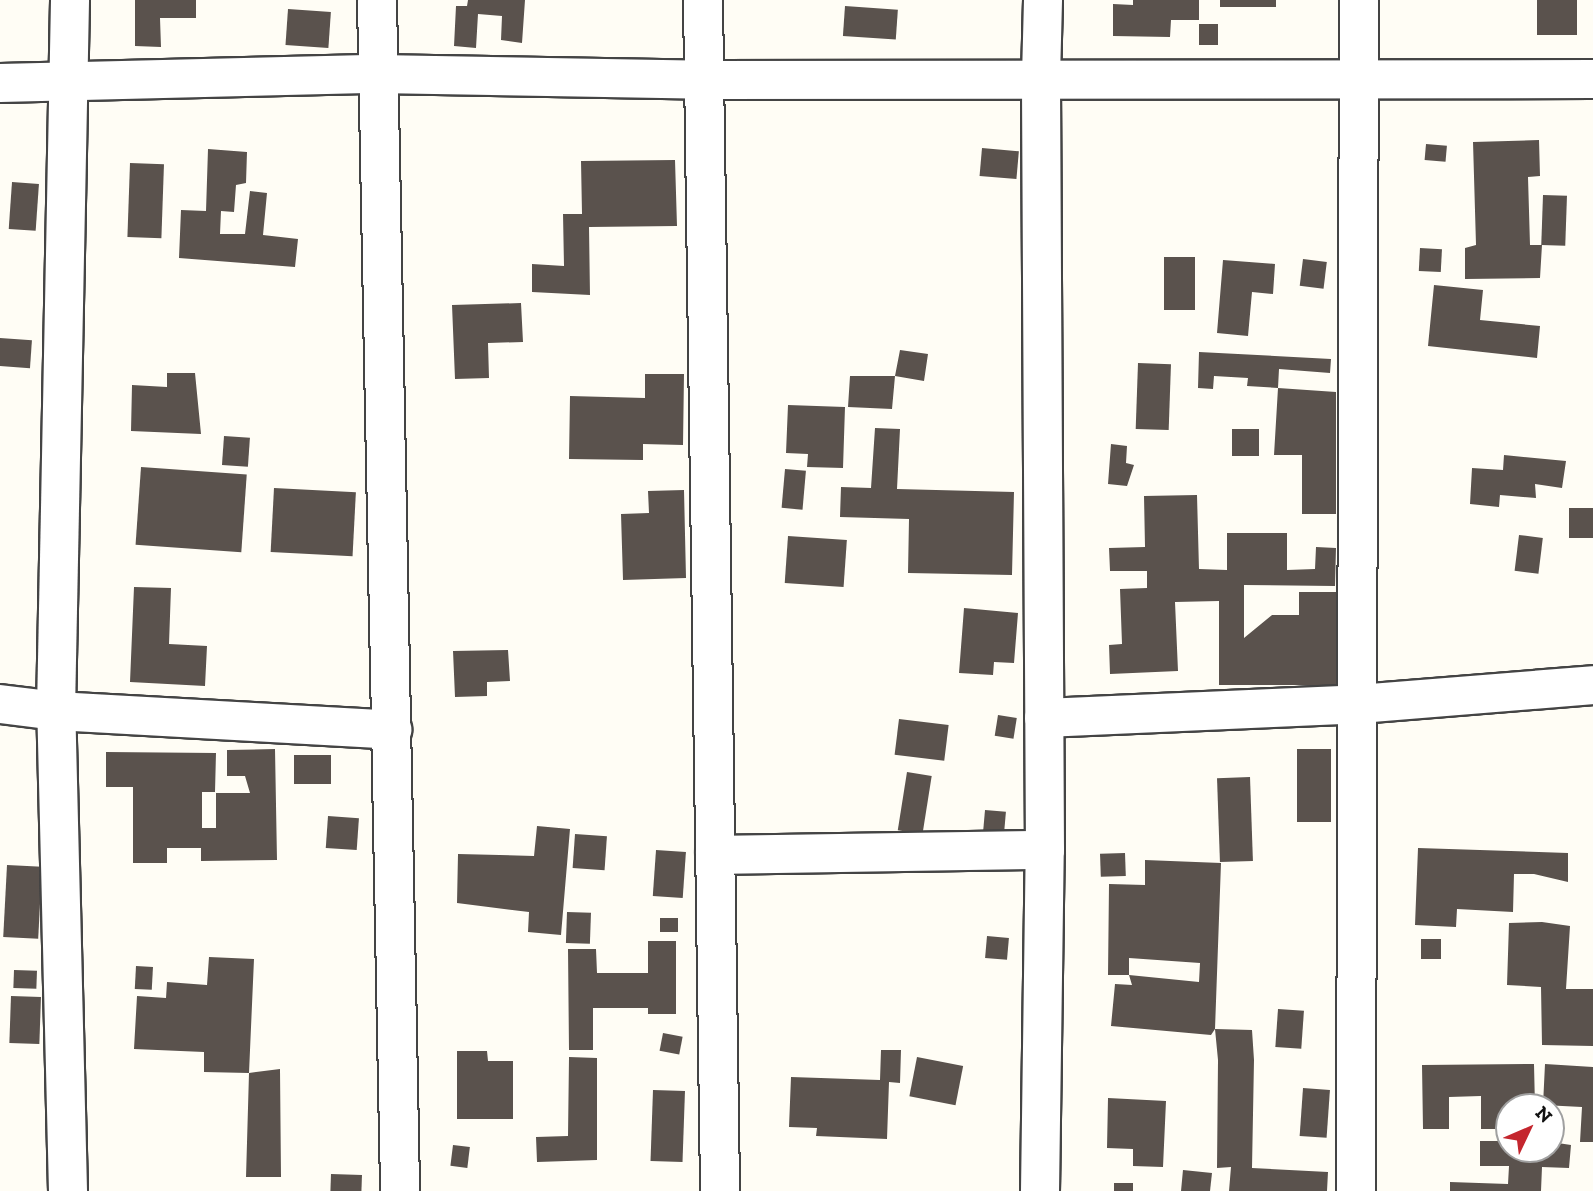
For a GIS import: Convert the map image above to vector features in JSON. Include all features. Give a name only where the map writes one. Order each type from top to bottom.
[{"type":"street","points":[[68,1191],[56,711],[71,82],[70,0]]},
{"type":"street","points":[[377,0],[400,1191]]},
{"type":"street","points":[[703,0],[720,1191]]},
{"type":"street","points":[[1040,1191],[1045,850],[1041,78],[1043,0]]},
{"type":"street","points":[[1356,1191],[1359,0]]},
{"type":"street","points":[[0,83],[377,74],[705,80],[1593,79]]},
{"type":"street","points":[[1044,718],[1359,704],[1593,685]]},
{"type":"street","points":[[0,704],[56,711],[392,730]]},
{"type":"street","points":[[715,855],[1045,850]]},
{"type":"building","points":[[135,0],[196,0],[196,18],[160,18],[161,47],[135,46]]},
{"type":"building","points":[[468,0],[525,0],[522,43],[501,40],[502,16],[478,14],[476,48],[454,46],[456,6],[467,6]]},
{"type":"building","points":[[1133,0],[1199,0],[1199,20],[1171,20],[1170,37],[1113,36],[1113,4],[1133,5]]},
{"type":"building","points":[[1220,0],[1276,0],[1276,7],[1220,7]]},
{"type":"building","points":[[1537,0],[1577,0],[1577,35],[1537,35]]},
{"type":"building","points":[[845,6],[898,10],[896,40],[843,36]]},
{"type":"building","points":[[288,9],[331,12],[328,48],[285,45]]},
{"type":"building","points":[[1199,24],[1218,24],[1218,45],[1199,45]]},
{"type":"building","points":[[1539,140],[1540,176],[1528,177],[1530,245],[1542,245],[1540,278],[1465,279],[1465,248],[1476,245],[1473,142]]},
{"type":"building","points":[[1426,144],[1447,146],[1446,162],[1425,160]]},
{"type":"building","points":[[982,148],[1019,151],[1016,179],[980,176]]},
{"type":"building","points":[[208,149],[247,152],[246,183],[236,185],[234,212],[221,211],[220,234],[245,234],[250,191],[267,193],[263,235],[298,239],[295,267],[179,258],[181,210],[206,211]]},
{"type":"building","points":[[675,160],[677,226],[589,227],[590,295],[532,292],[532,264],[564,266],[563,214],[582,214],[581,161]]},
{"type":"building","points":[[130,163],[164,164],[161,238],[127,237]]},
{"type":"building","points":[[12,182],[39,184],[36,231],[9,229]]},
{"type":"building","points":[[1543,195],[1567,196],[1565,246],[1541,245]]},
{"type":"building","points":[[1420,248],[1442,249],[1441,272],[1419,271]]},
{"type":"building","points":[[1164,257],[1195,257],[1195,310],[1164,310]]},
{"type":"building","points":[[1303,259],[1327,262],[1324,289],[1300,286]]},
{"type":"building","points":[[1223,260],[1275,264],[1273,294],[1252,292],[1248,336],[1217,333]]},
{"type":"building","points":[[1434,285],[1483,290],[1480,320],[1540,326],[1537,358],[1428,346]]},
{"type":"building","points":[[521,303],[523,342],[488,343],[489,378],[455,379],[452,305]]},
{"type":"building","points":[[0,338],[32,340],[30,368],[0,366]]},
{"type":"building","points":[[900,350],[928,354],[924,381],[895,376]]},
{"type":"building","points":[[1199,352],[1331,359],[1330,373],[1279,369],[1278,388],[1247,386],[1248,378],[1214,376],[1213,389],[1198,388]]},
{"type":"building","points":[[1138,363],[1171,364],[1169,430],[1136,429]]},
{"type":"building","points":[[167,373],[195,373],[201,434],[131,431],[132,385],[167,387]]},
{"type":"building","points":[[645,374],[684,374],[683,445],[643,444],[643,460],[569,459],[570,396],[645,398]]},
{"type":"building","points":[[850,376],[895,376],[892,409],[848,407]]},
{"type":"building","points":[[1278,388],[1336,392],[1336,514],[1302,514],[1302,455],[1274,455]]},
{"type":"building","points":[[788,405],[845,407],[843,468],[807,467],[808,454],[786,453]]},
{"type":"building","points":[[875,428],[900,429],[897,489],[1014,492],[1012,575],[908,573],[909,519],[840,517],[841,487],[871,488]]},
{"type":"building","points":[[1232,429],[1259,429],[1259,456],[1232,456]]},
{"type":"building","points":[[224,436],[250,438],[248,467],[222,465]]},
{"type":"building","points":[[1111,444],[1127,446],[1126,463],[1134,465],[1127,486],[1108,484]]},
{"type":"building","points":[[1504,455],[1566,461],[1562,488],[1535,484],[1536,498],[1500,495],[1499,507],[1470,504],[1472,468],[1503,470]]},
{"type":"building","points":[[141,467],[247,474],[241,552],[136,545]]},
{"type":"building","points":[[785,469],[806,471],[803,510],[782,508]]},
{"type":"building","points":[[274,488],[356,492],[353,556],[271,552]]},
{"type":"building","points":[[684,490],[686,578],[623,580],[621,514],[649,513],[648,491]]},
{"type":"building","points":[[1197,495],[1199,569],[1227,570],[1227,533],[1287,533],[1287,570],[1315,569],[1316,547],[1336,548],[1335,586],[1244,585],[1244,638],[1272,615],[1299,615],[1299,592],[1345,592],[1345,685],[1219,685],[1219,601],[1175,602],[1178,671],[1110,674],[1109,645],[1122,644],[1120,589],[1147,588],[1147,571],[1110,571],[1109,548],[1145,547],[1144,496]]},
{"type":"building","points":[[1569,508],[1593,508],[1593,538],[1569,538]]},
{"type":"building","points":[[1519,535],[1543,538],[1538,574],[1515,571]]},
{"type":"building","points":[[788,536],[847,540],[844,587],[785,583]]},
{"type":"building","points":[[134,587],[171,588],[169,644],[207,646],[205,686],[130,682]]},
{"type":"building","points":[[964,608],[1018,613],[1014,663],[994,662],[993,675],[959,673]]},
{"type":"building","points":[[508,650],[510,681],[487,682],[487,696],[455,697],[453,651]]},
{"type":"building","points":[[998,715],[1017,718],[1013,739],[995,736]]},
{"type":"building","points":[[899,719],[949,725],[944,761],[895,755]]},
{"type":"building","points":[[275,749],[277,860],[201,861],[201,848],[167,848],[167,863],[133,863],[133,787],[106,787],[106,752],[216,753],[215,792],[202,792],[202,828],[216,828],[216,793],[250,793],[245,776],[227,776],[227,750]]},
{"type":"building","points":[[1297,749],[1331,749],[1331,822],[1297,822]]},
{"type":"building","points":[[294,755],[331,755],[331,784],[294,784]]},
{"type":"building","points":[[907,772],[932,776],[922,834],[898,830]]},
{"type":"building","points":[[1250,777],[1253,861],[1220,862],[1217,778]]},
{"type":"building","points":[[985,810],[1006,812],[1004,832],[983,830]]},
{"type":"building","points":[[328,816],[359,818],[357,850],[326,848]]},
{"type":"building","points":[[537,826],[570,829],[561,935],[528,932],[529,912],[457,903],[458,854],[534,856]]},
{"type":"building","points":[[575,834],[607,836],[605,870],[573,868]]},
{"type":"building","points":[[1418,848],[1568,853],[1568,882],[1534,874],[1514,874],[1513,912],[1457,909],[1456,927],[1415,925]]},
{"type":"building","points":[[656,850],[686,852],[683,898],[653,896]]},
{"type":"building","points":[[1125,853],[1126,876],[1101,877],[1100,854]]},
{"type":"building","points":[[1145,860],[1221,863],[1215,1029],[1211,1035],[1111,1026],[1115,984],[1132,985],[1129,975],[1108,975],[1109,884],[1145,885]],"holes":[[[1129,958],[1200,963],[1199,982],[1129,975]]]},
{"type":"building","points":[[7,865],[42,867],[38,939],[3,937]]},
{"type":"building","points":[[567,912],[591,913],[590,944],[566,943]]},
{"type":"building","points":[[660,918],[678,918],[678,932],[660,932]]},
{"type":"building","points":[[1542,922],[1570,926],[1566,989],[1593,989],[1593,1046],[1542,1045],[1541,987],[1507,985],[1509,923]]},
{"type":"building","points":[[987,936],[1009,938],[1007,960],[985,958]]},
{"type":"building","points":[[1421,939],[1441,939],[1441,959],[1421,959]]},
{"type":"building","points":[[648,941],[676,941],[676,1014],[648,1014],[648,1008],[593,1008],[593,1050],[569,1050],[568,949],[596,949],[597,973],[648,973]]},
{"type":"building","points":[[209,957],[254,959],[249,1073],[204,1072],[204,1052],[134,1049],[137,996],[166,998],[167,982],[207,985]]},
{"type":"building","points":[[136,966],[153,967],[152,990],[135,989]]},
{"type":"building","points":[[14,970],[37,971],[36,989],[13,988]]},
{"type":"building","points":[[11,996],[41,997],[39,1044],[9,1043]]},
{"type":"building","points":[[1278,1009],[1304,1011],[1301,1049],[1275,1047]]},
{"type":"building","points":[[1215,1029],[1252,1030],[1252,1168],[1328,1172],[1327,1191],[1229,1191],[1231,1167],[1217,1168],[1218,1060]]},
{"type":"building","points":[[663,1033],[683,1037],[679,1054],[660,1051]]},
{"type":"building","points":[[881,1050],[901,1050],[900,1083],[889,1082],[887,1139],[816,1136],[817,1128],[789,1127],[791,1077],[880,1080]]},
{"type":"building","points":[[457,1051],[487,1051],[488,1061],[513,1061],[513,1119],[457,1119]]},
{"type":"building","points":[[569,1057],[597,1058],[597,1160],[537,1162],[536,1137],[568,1136]]},
{"type":"building","points":[[917,1057],[963,1066],[956,1105],[909,1096]]},
{"type":"building","points":[[1534,1064],[1535,1093],[1495,1093],[1495,1129],[1481,1129],[1481,1096],[1449,1097],[1449,1129],[1423,1129],[1422,1065]]},
{"type":"building","points":[[1545,1064],[1593,1067],[1593,1142],[1580,1142],[1582,1107],[1565,1106],[1565,1093],[1544,1093]]},
{"type":"building","points":[[280,1069],[281,1177],[246,1177],[249,1073]]},
{"type":"building","points":[[1303,1088],[1330,1090],[1327,1138],[1300,1136]]},
{"type":"building","points":[[653,1090],[685,1091],[683,1162],[651,1161]]},
{"type":"building","points":[[1108,1098],[1166,1101],[1163,1167],[1133,1166],[1133,1149],[1107,1148]]},
{"type":"building","points":[[1480,1141],[1495,1141],[1495,1163],[1565,1163],[1565,1144],[1571,1145],[1569,1168],[1542,1167],[1541,1191],[1450,1191],[1450,1182],[1508,1184],[1509,1166],[1480,1166]]},
{"type":"building","points":[[453,1145],[470,1147],[467,1168],[450,1166]]},
{"type":"building","points":[[1183,1170],[1212,1173],[1210,1191],[1181,1191]]},
{"type":"building","points":[[331,1174],[362,1175],[361,1191],[330,1191]]},
{"type":"building","points":[[1114,1183],[1133,1183],[1133,1191],[1114,1191]]}]
